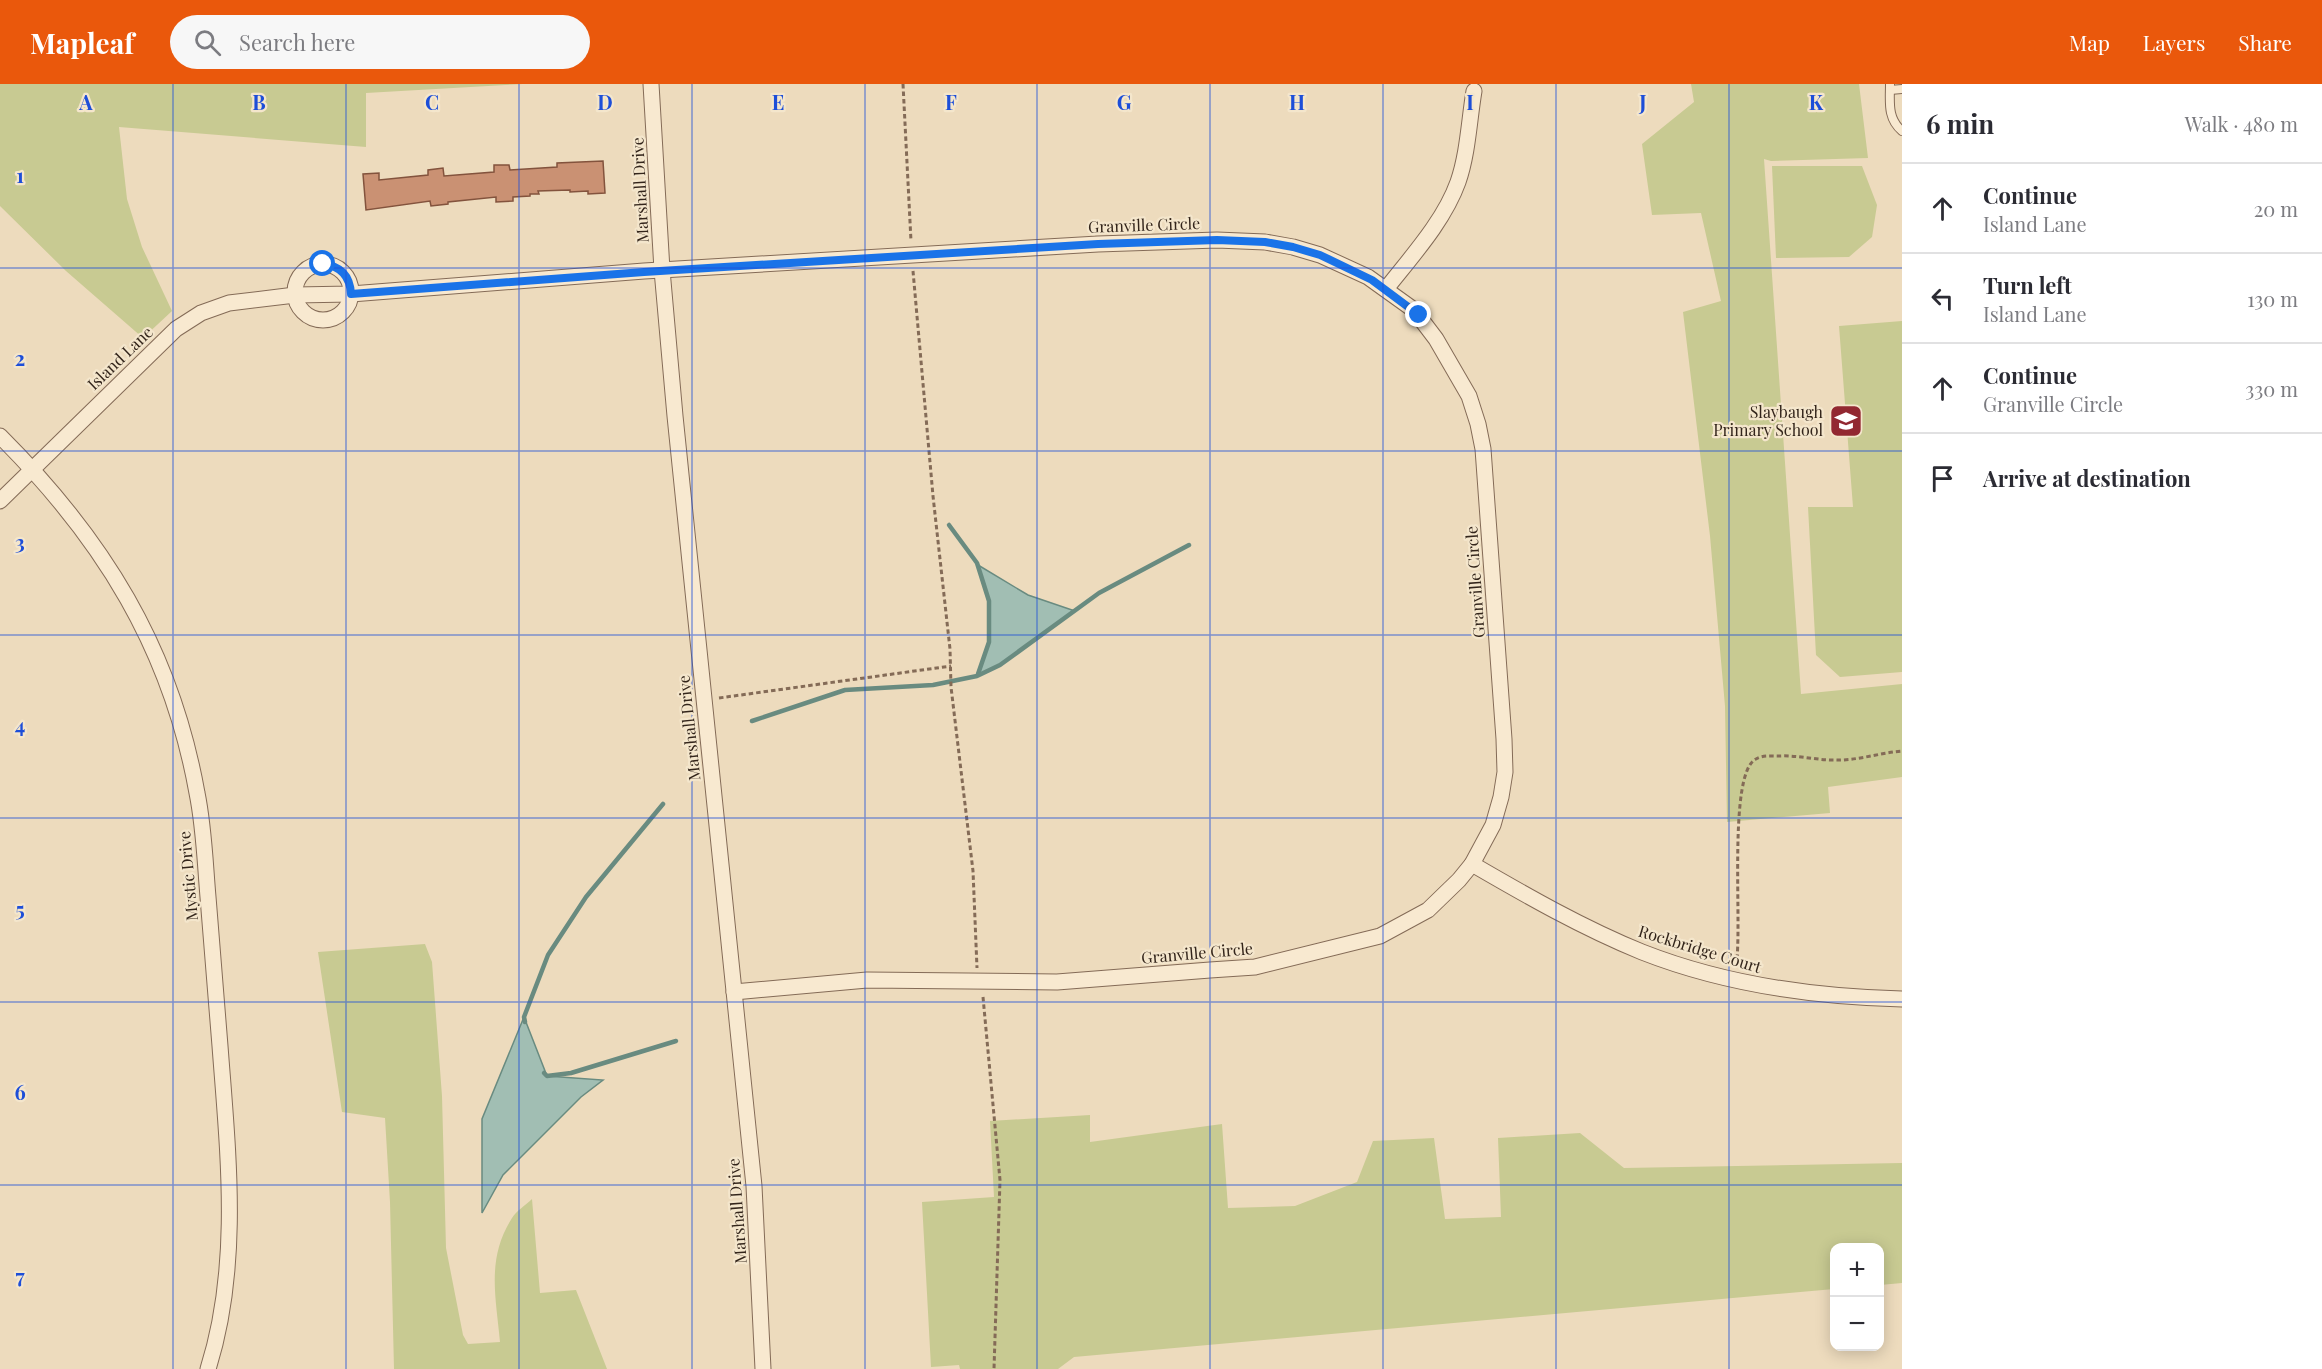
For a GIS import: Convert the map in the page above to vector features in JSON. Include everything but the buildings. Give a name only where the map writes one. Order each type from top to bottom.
[{"type":"street","name":"Marshall Drive","points":[[651,84],[662,270],[675,416],[754,1186],[763,1369]]},
{"type":"street","points":[[1386,290],[1446,207],[1458,183],[1467,148],[1474,91]]},
{"type":"street","name":"Granville Circle","points":[[662,270],[1098,244],[1239,241],[1293,247],[1353,269],[1419,315],[1469,396],[1483,449],[1505,772],[1493,825],[1472,864],[1428,910],[1380,936],[1255,967],[980,989],[867,980],[734,992]]},
{"type":"street","points":[[323,264],[340,269],[351,284],[350,302],[345,311],[328,320],[309,317],[302,311],[295,295],[296,284],[306,269],[323,264]]},
{"type":"street","name":"Island Lane","points":[[0,501],[176,329],[201,313],[229,303],[295,295],[351,294],[662,270]]},
{"type":"street","name":"Mystic Drive","points":[[0,436],[33,469],[92,540],[111,569],[144,627],[174,698],[186,739],[202,822],[230,1188],[225,1275],[217,1334],[208,1369]]},
{"type":"street","name":"Rockbridge Court","points":[[1472,864],[1565,916],[1643,952],[1674,963],[1733,980],[1791,992],[1902,999]]},
{"type":"lane","points":[[1902,89],[1890,87],[1891,117],[1902,131]]},
{"type":"path","points":[[903,84],[911,241]]},
{"type":"path","points":[[913,271],[951,666],[951,687],[973,871],[980,989],[1000,1180],[994,1369]]},
{"type":"path","points":[[719,698],[951,666]]},
{"type":"path","points":[[1736,966],[1740,938],[1738,810],[1745,776],[1751,762],[1764,756],[1845,760],[1902,751]]},
{"type":"green space","points":[[0,84],[523,84],[366,93],[366,147],[119,127],[127,199],[142,247],[172,311],[143,338],[66,271],[0,206]]},
{"type":"green space","points":[[1691,84],[1859,84],[1868,158],[1771,161],[1764,159],[1801,694],[1902,684],[1902,777],[1828,787],[1830,813],[1727,822],[1725,706],[1710,536],[1683,312],[1721,301],[1701,213],[1652,215],[1642,144],[1694,102]]},
{"type":"green space","points":[[1772,166],[1862,166],[1877,205],[1872,237],[1849,257],[1776,258]]},
{"type":"green space","points":[[1902,321],[1902,672],[1840,677],[1816,655],[1808,507],[1853,507],[1839,326]]},
{"type":"green space","points":[[425,944],[432,962],[442,1096],[446,1248],[463,1335],[468,1344],[500,1342],[495,1294],[499,1248],[512,1218],[532,1199],[540,1293],[576,1290],[607,1369],[394,1369],[390,1202],[385,1118],[342,1112],[318,952]]},
{"type":"green space","points":[[1090,1115],[1090,1142],[1222,1124],[1228,1208],[1295,1206],[1357,1182],[1373,1141],[1434,1138],[1445,1219],[1501,1217],[1498,1138],[1580,1133],[1624,1168],[1902,1163],[1902,1283],[1884,1285],[1884,1243],[1830,1243],[1830,1289],[1074,1357],[1058,1369],[960,1369],[959,1365],[931,1367],[922,1202],[994,1197],[990,1121]]},
{"type":"shaded area","points":[[978,565],[1028,595],[1075,611],[1000,665],[977,676],[989,642],[989,601]]},
{"type":"shaded area","points":[[524,1017],[547,1076],[603,1080],[581,1097],[503,1175],[482,1213],[482,1119]]},
{"type":"waterway","points":[[949,525],[977,563],[989,601],[989,642],[978,674]]},
{"type":"waterway","points":[[752,721],[845,690],[933,685],[977,676],[1000,665],[1099,593],[1189,545]]},
{"type":"waterway","points":[[525,1022],[524,1017],[548,955],[586,897],[663,804]]},
{"type":"waterway","points":[[544,1073],[547,1076],[571,1073],[676,1041]]},
{"type":"place","name":"Slaybaugh Primary School","points":[[1846,421]]},
{"type":"route","points":[[323,264],[340,269],[351,284],[351,294],[644,272],[1098,244],[1217,240],[1265,242],[1293,247],[1345,265],[1372,280],[1419,315]]}]
